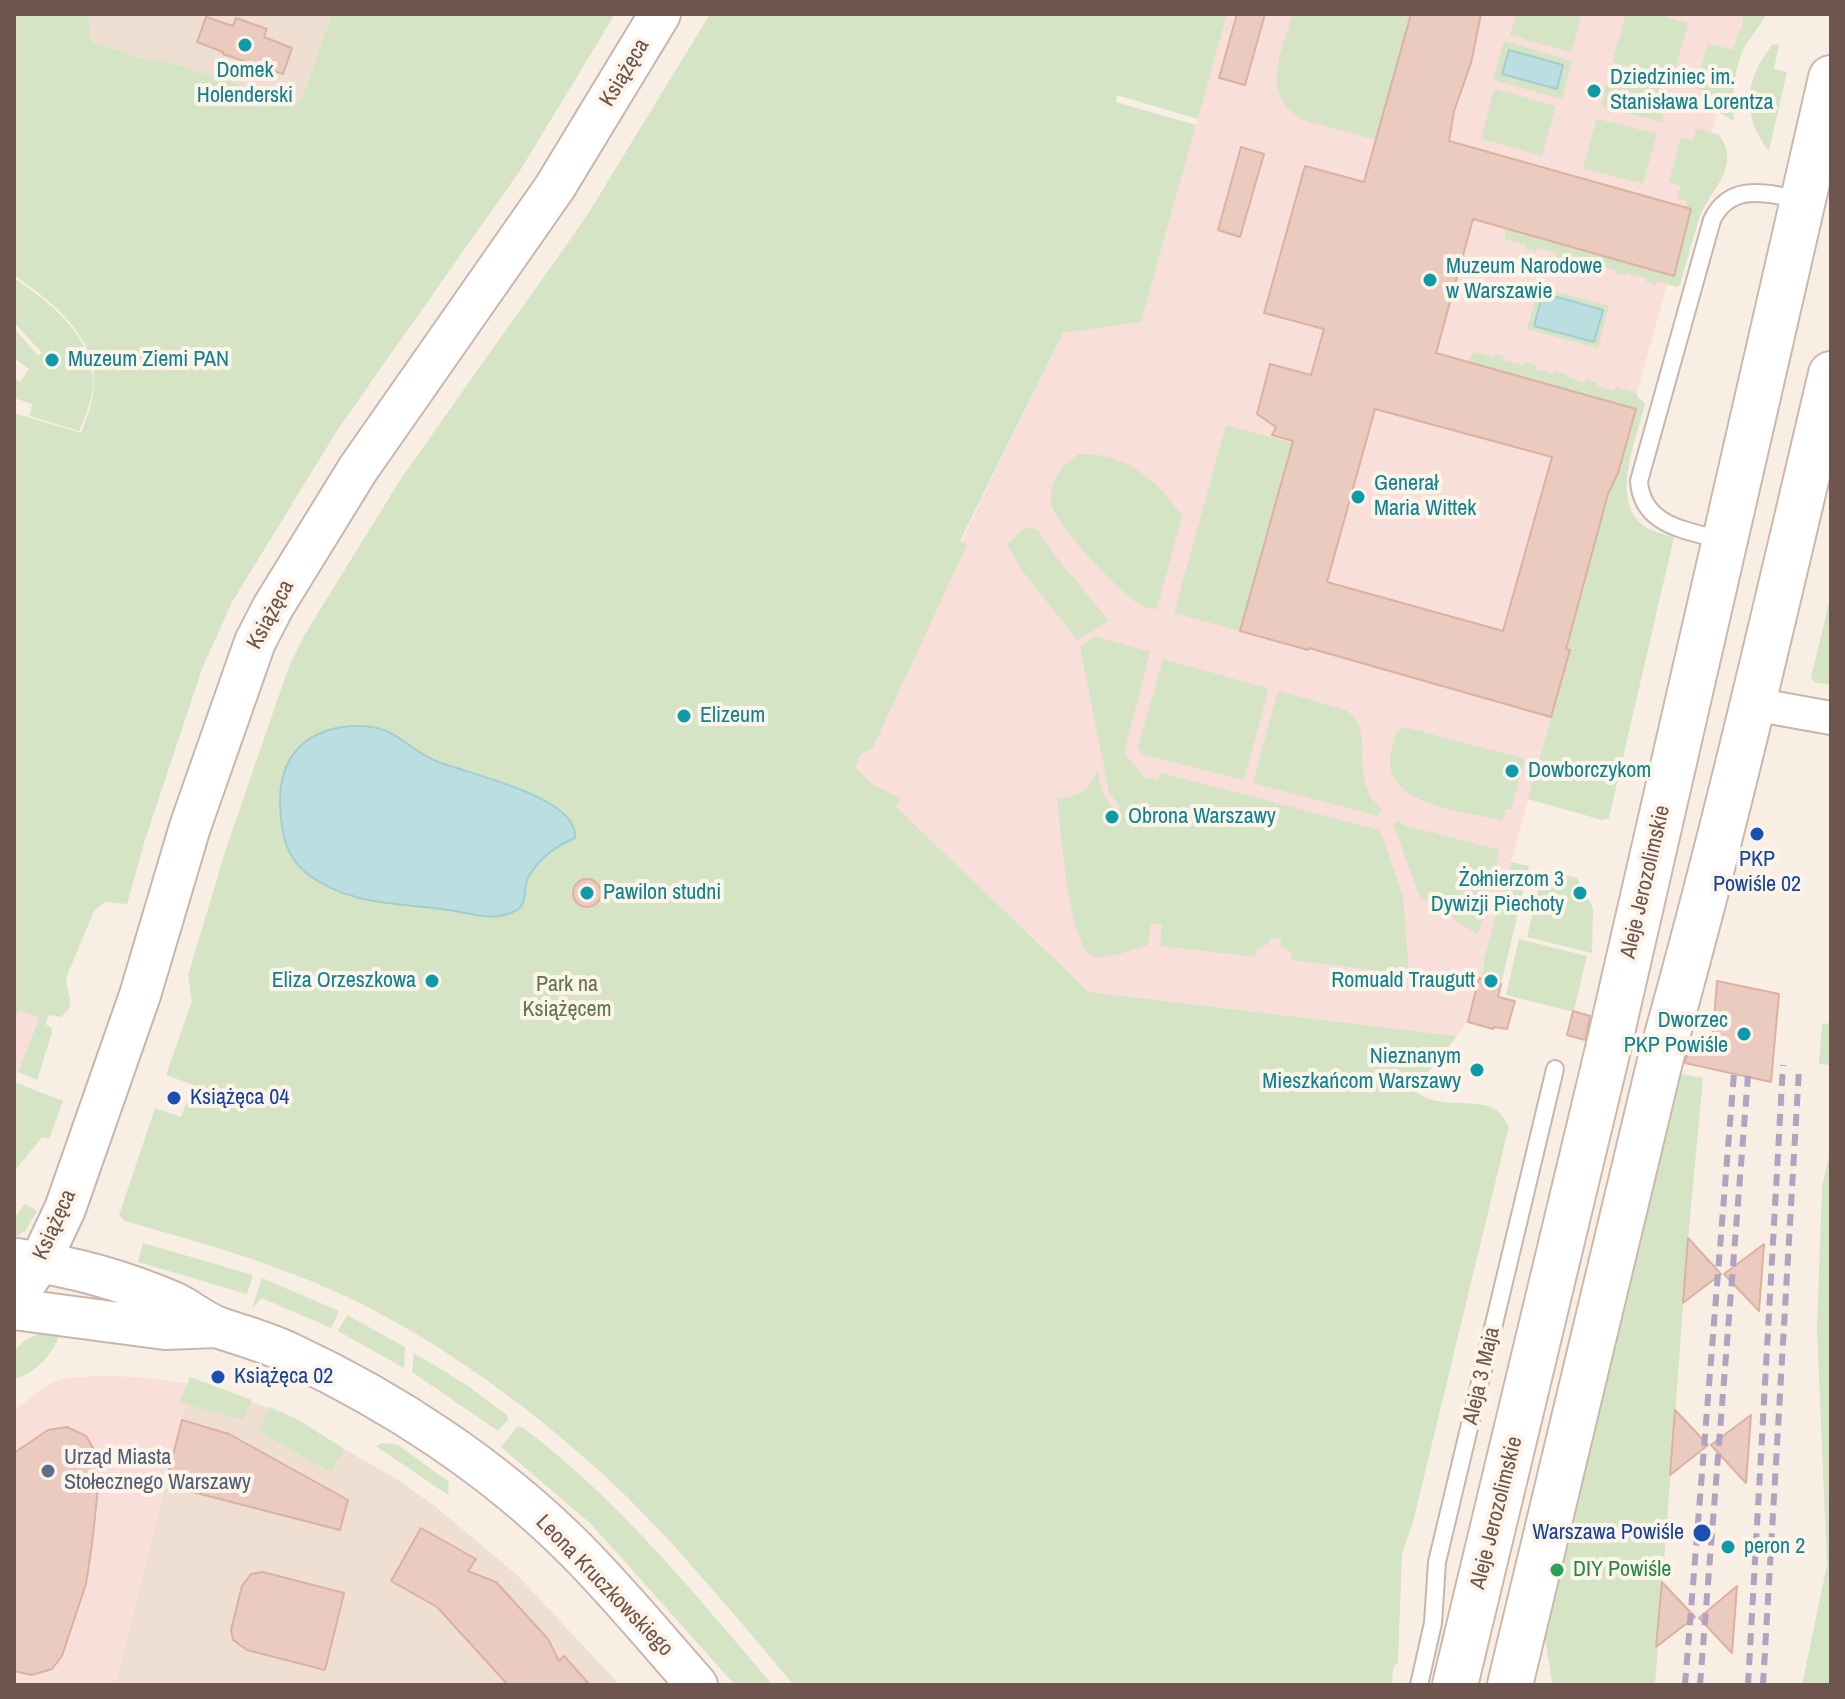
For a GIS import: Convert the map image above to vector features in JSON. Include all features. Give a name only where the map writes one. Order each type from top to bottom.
[{"type":"main road","name":"Aleje Jerozolimskie","points":[[1455,1685],[1609,1045],[1831,78]]},
{"type":"main road","points":[[1510,1685],[1661,1057],[1753,704],[1831,374]]},
{"type":"street","name":"Książęca","points":[[21,1283],[65,1209],[123,1047],[190,827],[255,642],[273,607],[358,469],[555,187],[660,14]]},
{"type":"street","points":[[1753,704],[1831,718]]},
{"type":"street","name":"Leona Kruczkowskiego","points":[[21,1283],[86,1272],[174,1303],[217,1327],[253,1338],[326,1371],[386,1404],[459,1452],[575,1549],[697,1685]]},
{"type":"street","name":"Leona Kruczkowskiego","points":[[21,1283],[165,1329],[217,1327]]},
{"type":"lane","points":[[1725,541],[1676,526],[1652,514],[1644,507],[1639,481],[1712,220],[1719,207],[1725,200],[1744,194],[1804,200]]},
{"type":"lane","name":"Aleja 3 Maja","points":[[1419,1685],[1433,1623],[1437,1562],[1555,1069]]},
{"type":"shaded area","points":[[88,14],[332,14],[302,101],[289,100],[159,59],[149,61],[91,41]]},
{"type":"shaded area","points":[[1227,14],[1746,14],[1742,30],[1738,32],[1686,230],[1636,396],[1636,410],[1623,458],[1618,473],[1614,474],[1566,648],[1570,650],[1484,958],[1482,979],[1479,979],[1468,1022],[1457,1036],[1089,992],[856,769],[861,748],[1063,333],[1141,322]]},
{"type":"shaded area","points":[[19,1010],[39,1018],[14,1082],[14,1021]]},
{"type":"shaded area","points":[[99,1376],[141,1377],[191,1384],[115,1685],[14,1685],[14,1410],[51,1383]]},
{"type":"shaded area","points":[[191,1384],[261,1405],[293,1419],[398,1480],[435,1506],[517,1575],[620,1685],[115,1685]]},
{"type":"green space","points":[[14,14],[88,14],[91,41],[149,61],[159,59],[289,100],[301,101],[332,14],[615,14],[521,169],[338,429],[232,602],[202,669],[127,904],[105,902],[94,911],[68,973],[69,1009],[61,1017],[49,1015],[45,1024],[51,1027],[52,1032],[37,1080],[18,1072],[39,1018],[19,1010],[14,1021],[14,413],[81,433],[94,386],[93,368],[80,335],[43,296],[14,275]]},
{"type":"green space","name":"Park na Książęcem","points":[[710,14],[1227,14],[1198,119],[1117,95],[1116,102],[1196,125],[1141,322],[1063,333],[960,541],[967,545],[873,747],[860,755],[856,768],[872,784],[900,798],[896,807],[1089,992],[1457,1036],[1414,1090],[1431,1100],[1494,1108],[1509,1126],[1413,1522],[1402,1553],[1398,1662],[1393,1668],[1392,1685],[794,1685],[690,1564],[625,1495],[559,1436],[487,1380],[410,1331],[332,1290],[256,1260],[125,1221],[119,1215],[155,1108],[181,1117],[193,1085],[166,1075],[192,1001],[188,975],[226,849],[288,669],[305,634],[402,477],[586,217]]},
{"type":"green space","points":[[1293,14],[1411,14],[1376,140],[1303,120],[1289,110],[1281,98],[1277,85],[1279,58]]},
{"type":"green space","points":[[1516,14],[1582,14],[1571,52],[1510,35]]},
{"type":"green space","points":[[1626,14],[1656,14],[1688,23],[1673,79],[1612,62]]},
{"type":"green space","points":[[1746,14],[1766,14],[1745,46],[1738,64],[1734,121],[1716,111],[1720,96],[1695,88],[1708,43],[1733,50]]},
{"type":"green space","points":[[1504,41],[1572,61],[1562,99],[1493,80]]},
{"type":"green space","points":[[1773,44],[1779,45],[1774,69],[1787,72],[1769,151],[1753,123],[1750,96],[1756,70]]},
{"type":"green space","points":[[1609,75],[1670,91],[1661,122],[1601,106]]},
{"type":"green space","points":[[1494,89],[1556,106],[1542,156],[1481,139]]},
{"type":"green space","points":[[1597,119],[1657,134],[1643,184],[1583,168]]},
{"type":"green space","points":[[1697,128],[1719,135],[1725,147],[1726,168],[1699,219],[1680,285],[1676,287],[1657,281],[1656,285],[1646,282],[1646,278],[1627,273],[1626,276],[1598,265],[1597,268],[1585,265],[1586,261],[1568,257],[1566,260],[1556,257],[1556,253],[1537,248],[1536,252],[1526,249],[1526,245],[1505,239],[1506,226],[1517,232],[1521,230],[1671,275],[1691,211],[1686,207],[1687,201],[1677,199],[1681,186],[1669,182],[1681,137],[1693,140]]},
{"type":"green space","name":"Muzeum Ziemi PAN","points":[[14,278],[67,322],[86,350],[93,389],[79,431],[30,416],[32,404],[14,398],[14,378],[20,382],[29,369],[14,358],[14,328],[38,356],[42,353],[14,322]]},
{"type":"green space","points":[[1539,287],[1609,306],[1598,348],[1527,329]]},
{"type":"green space","points":[[1474,352],[1504,356],[1503,360],[1536,365],[1536,369],[1566,374],[1566,377],[1585,383],[1586,379],[1597,383],[1596,386],[1614,391],[1616,387],[1637,393],[1645,404],[1628,468],[1628,501],[1634,515],[1644,526],[1674,537],[1609,818],[1602,820],[1528,799],[1570,651],[1566,649],[1614,474],[1619,472],[1617,469],[1620,458],[1623,458],[1621,454],[1627,441],[1628,428],[1632,426],[1632,414],[1636,411],[1589,398],[1589,395],[1585,397],[1571,390],[1569,393],[1559,387],[1543,385],[1543,382],[1528,381],[1529,378],[1525,380],[1495,369],[1467,364]]},
{"type":"green space","points":[[1226,425],[1292,443],[1240,631],[1174,613]]},
{"type":"green space","points":[[1079,454],[1126,463],[1151,480],[1182,516],[1157,609],[1141,605],[1118,586],[1076,543],[1056,516],[1051,498],[1054,483],[1066,463]]},
{"type":"green space","points":[[1026,527],[1038,530],[1109,621],[1077,640],[1021,569],[1007,544]]},
{"type":"green space","points":[[1831,594],[1831,685],[1814,682],[1811,678]]},
{"type":"green space","points":[[1095,636],[1150,652],[1124,753],[1144,777],[1158,780],[1161,773],[1380,830],[1403,897],[1409,974],[1291,960],[1292,952],[1281,947],[1281,939],[1270,938],[1269,945],[1257,949],[1256,957],[1160,946],[1162,925],[1151,923],[1148,945],[1106,957],[1093,956],[1084,948],[1072,909],[1057,799],[1083,791],[1092,782],[1097,769],[1108,801],[1116,811],[1120,807],[1109,792],[1080,646]]},
{"type":"green space","points":[[1163,659],[1267,688],[1244,780],[1142,754],[1138,747]]},
{"type":"green space","points":[[1280,691],[1345,710],[1355,719],[1362,742],[1365,782],[1382,810],[1378,816],[1253,783]]},
{"type":"green space","points":[[1405,727],[1525,759],[1511,810],[1506,809],[1502,820],[1438,806],[1408,792],[1397,782],[1390,765],[1396,732]]},
{"type":"green space","points":[[1399,821],[1403,825],[1500,850],[1478,935],[1420,897],[1393,824]]},
{"type":"green space","points":[[1511,862],[1529,866],[1501,984],[1482,979],[1484,958]]},
{"type":"green space","points":[[1543,870],[1577,878],[1593,908],[1592,953],[1527,937]]},
{"type":"green space","points":[[1519,939],[1587,956],[1574,1010],[1506,995]]},
{"type":"green space","points":[[1831,1023],[1831,1065],[1819,1064],[1822,1024]]},
{"type":"green space","points":[[1678,1073],[1703,1078],[1655,1685],[1555,1685],[1544,1633]]},
{"type":"green space","points":[[14,1082],[63,1101],[49,1139],[42,1137],[14,1172]]},
{"type":"green space","points":[[1831,1146],[1831,1685],[1802,1685],[1827,1565],[1817,1329],[1822,1187]]},
{"type":"green space","points":[[25,1204],[37,1211],[25,1231],[14,1238],[14,1219]]},
{"type":"green space","points":[[143,1243],[253,1275],[247,1294],[138,1262]]},
{"type":"green space","points":[[262,1278],[339,1311],[331,1328],[262,1298],[252,1308]]},
{"type":"green space","points":[[347,1315],[405,1347],[404,1368],[338,1331]]},
{"type":"green space","points":[[41,1333],[60,1333],[43,1362],[14,1380],[14,1351],[25,1340]]},
{"type":"green space","points":[[414,1353],[465,1384],[507,1415],[508,1420],[498,1431],[412,1372]]},
{"type":"green space","points":[[190,1377],[252,1400],[242,1420],[180,1402]]},
{"type":"green space","points":[[270,1407],[299,1420],[344,1449],[331,1472],[258,1431]]},
{"type":"green space","points":[[517,1427],[522,1427],[557,1455],[623,1516],[773,1685],[735,1685],[591,1524],[501,1447]]},
{"type":"green space","points":[[383,1443],[398,1445],[449,1482],[448,1495],[376,1446]]},
{"type":"water","points":[[1509,50],[1563,65],[1557,89],[1502,74]]},
{"type":"water","points":[[1543,293],[1603,310],[1594,342],[1534,326]]},
{"type":"water","points":[[352,726],[379,728],[436,761],[541,799],[559,810],[571,823],[575,838],[538,863],[527,881],[522,905],[504,915],[486,916],[371,901],[321,883],[299,866],[287,847],[281,818],[282,782],[286,767],[304,743],[333,729]]},
{"type":"building","points":[[1237,14],[1265,14],[1245,85],[1219,78]]},
{"type":"building","points":[[1411,14],[1481,14],[1471,63],[1454,111],[1449,141],[1691,209],[1674,276],[1473,219],[1436,353],[1636,409],[1618,473],[1608,494],[1551,717],[1240,631],[1293,441],[1272,435],[1276,427],[1257,414],[1270,364],[1311,375],[1324,329],[1264,313],[1305,166],[1364,182]],"holes":[[[1375,409],[1552,457],[1503,631],[1327,582]]]},
{"type":"building","name":"Domek Holenderski","points":[[206,17],[233,26],[236,18],[267,29],[264,37],[292,48],[283,74],[197,42]]},
{"type":"building","points":[[1241,147],[1264,154],[1240,237],[1218,230]]},
{"type":"building","name":"Pawilon studni","points":[[587,879],[597,883],[601,893],[597,903],[587,907],[577,903],[573,893],[577,883]]},
{"type":"building","points":[[1479,978],[1501,984],[1498,997],[1515,1001],[1507,1029],[1493,1029],[1468,1022]]},
{"type":"building","name":"Dworzec PKP Powiśle","points":[[1717,981],[1779,994],[1771,1082],[1685,1063],[1692,1040],[1712,1045]]},
{"type":"building","points":[[1573,1011],[1590,1016],[1585,1040],[1567,1035]]},
{"type":"building","points":[[1688,1238],[1721,1274],[1683,1303]]},
{"type":"building","points":[[1764,1244],[1759,1311],[1724,1274]]},
{"type":"building","points":[[1675,1410],[1708,1445],[1670,1475]]},
{"type":"building","points":[[1751,1415],[1746,1483],[1711,1445]]},
{"type":"building","points":[[182,1420],[229,1434],[348,1500],[340,1530],[181,1489],[183,1483],[167,1479]]},
{"type":"building","points":[[67,1427],[86,1436],[96,1453],[98,1488],[92,1544],[86,1584],[62,1656],[52,1669],[32,1675],[14,1671],[14,1453],[48,1430]]},
{"type":"building","points":[[421,1528],[476,1559],[468,1571],[496,1582],[548,1639],[559,1661],[564,1656],[590,1685],[508,1685],[437,1607],[391,1581]]},
{"type":"building","points":[[263,1572],[344,1593],[325,1670],[247,1650],[233,1640],[231,1630],[242,1586],[251,1574]]},
{"type":"building","points":[[1662,1582],[1695,1617],[1656,1647]]},
{"type":"building","points":[[1737,1586],[1732,1653],[1699,1618]]},
{"type":"railway","points":[[1748,1685],[1783,1065]]},
{"type":"railway","points":[[1763,1685],[1799,1069]]},
{"type":"railway","points":[[1685,1685],[1734,1073]]},
{"type":"railway","points":[[1700,1685],[1748,1076]]},
{"type":"place","name":"Domek Holenderski","points":[[245,45]]},
{"type":"place","name":"Dziedziniec im. Stanisława Lorentza","points":[[1594,91]]},
{"type":"place","name":"Muzeum Narodowe w Warszawie","points":[[1430,280]]},
{"type":"place","name":"Muzeum Ziemi PAN","points":[[52,360]]},
{"type":"place","name":"Generał Maria Wittek","points":[[1358,497]]},
{"type":"place","name":"Elizeum","points":[[684,716]]},
{"type":"place","name":"Dowborczykom","points":[[1512,771]]},
{"type":"place","name":"Obrona Warszawy","points":[[1112,817]]},
{"type":"place","name":"PKP Powiśle 02","points":[[1757,834]]},
{"type":"place","name":"Pawilon studni","points":[[587,893]]},
{"type":"place","name":"Żołnierzom 3 Dywizji Piechoty","points":[[1580,893]]},
{"type":"place","name":"Eliza Orzeszkowa","points":[[432,981]]},
{"type":"place","name":"Romuald Traugutt","points":[[1491,981]]},
{"type":"place","name":"Dworzec PKP Powiśle","points":[[1744,1034]]},
{"type":"place","name":"Nieznanym Mieszkańcom Warszawy","points":[[1477,1070]]},
{"type":"place","name":"Książęca 04","points":[[174,1098]]},
{"type":"place","name":"Książęca 02","points":[[218,1377]]},
{"type":"place","name":"Urząd Miasta Stołecznego Warszawy","points":[[48,1471]]},
{"type":"place","name":"Warszawa Powiśle","points":[[1702,1533]]},
{"type":"place","name":"peron 2","points":[[1728,1547]]},
{"type":"place","name":"DIY Powiśle","points":[[1557,1570]]}]
